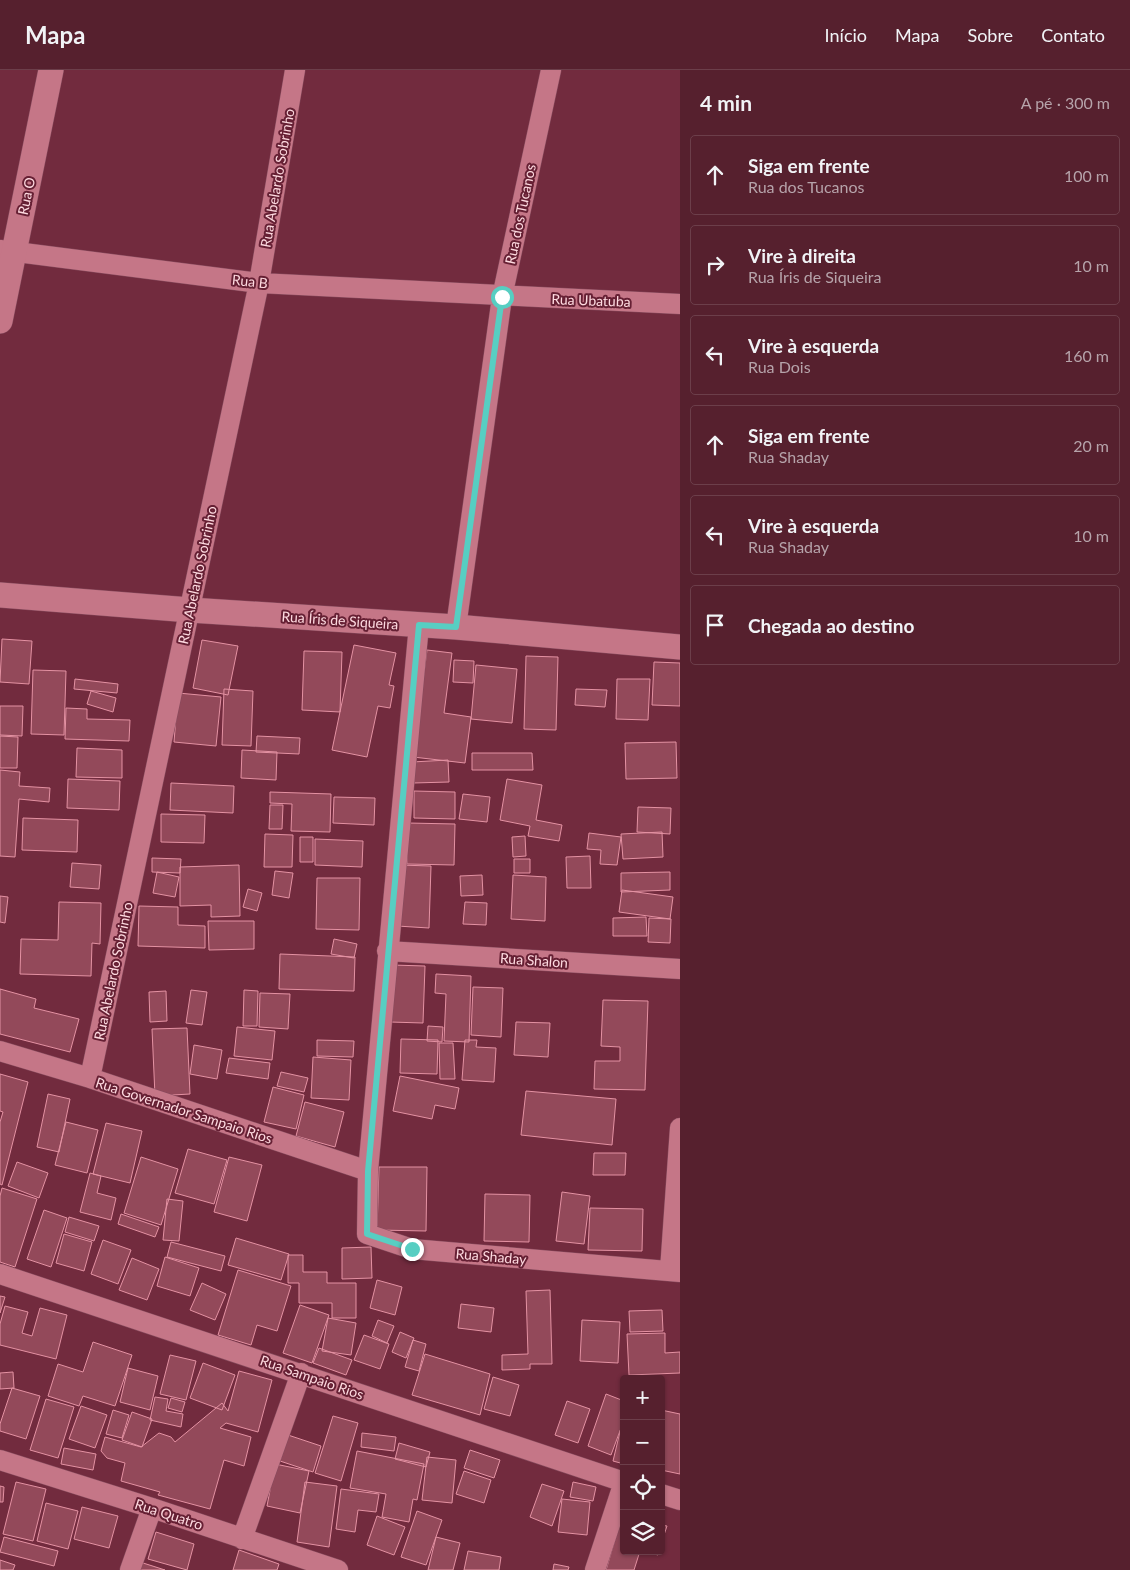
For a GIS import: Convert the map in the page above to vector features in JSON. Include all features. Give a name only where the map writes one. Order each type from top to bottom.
[{"type":"street","name":"Rua O","points":[[0,321],[7,250],[52,70]]},
{"type":"street","name":"Rua Abelardo Sobrinho","points":[[90,1078],[259,283],[295,70]]},
{"type":"street","name":"Rua dos Tucanos","points":[[456,627],[502,297],[551,70]]},
{"type":"street","name":"Rua B","points":[[7,250],[259,283],[502,297]]},
{"type":"street","name":"Rua Ubatuba","points":[[502,297],[680,304]]},
{"type":"street","name":"Rua Íris de Siqueira","points":[[0,595],[190,610],[456,627],[680,647]]},
{"type":"street","points":[[368,1171],[387,951],[419,625]]},
{"type":"street","name":"Rua Shalon","points":[[387,951],[680,969]]},
{"type":"street","name":"Rua Governador Sampaio Rios","points":[[0,1051],[90,1078],[368,1171]]},
{"type":"street","points":[[675,1271],[680,1128]]},
{"type":"street","name":"Rua Shaday","points":[[368,1171],[367,1234],[412,1249],[675,1271]]},
{"type":"street","name":"Rua Sampaio Rios","points":[[0,1274],[302,1373],[620,1481]]},
{"type":"street","points":[[242,1538],[302,1373]]},
{"type":"street","name":"Rua Quatro","points":[[0,1460],[242,1538],[309,1566],[338,1570]]},
{"type":"street","points":[[596,1570],[620,1495]]},
{"type":"street","points":[[665,1495],[680,1500]]},
{"type":"street","points":[[130,1570],[152,1508]]},
{"type":"building","points":[[2,639],[32,641],[29,684],[0,682]]},
{"type":"building","points":[[202,640],[238,646],[228,695],[193,688]]},
{"type":"building","points":[[354,645],[396,653],[389,685],[394,686],[390,708],[378,706],[367,757],[332,750]]},
{"type":"building","points":[[427,650],[452,653],[444,713],[471,717],[465,763],[413,757]]},
{"type":"building","points":[[304,651],[342,652],[340,712],[302,710]]},
{"type":"building","points":[[526,656],[558,657],[556,730],[524,729]]},
{"type":"building","points":[[454,660],[474,661],[473,683],[453,682]]},
{"type":"building","points":[[654,662],[680,663],[680,706],[652,705]]},
{"type":"building","points":[[476,665],[517,669],[512,723],[471,719]]},
{"type":"building","points":[[33,670],[66,671],[64,735],[31,734]]},
{"type":"building","points":[[75,679],[118,684],[117,693],[74,689]]},
{"type":"building","points":[[617,679],[650,679],[648,720],[616,719]]},
{"type":"building","points":[[224,689],[253,691],[251,746],[222,745]]},
{"type":"building","points":[[576,689],[607,690],[605,707],[575,705]]},
{"type":"building","points":[[91,691],[116,698],[113,712],[87,704]]},
{"type":"building","points":[[178,693],[221,697],[216,746],[174,742]]},
{"type":"building","points":[[0,706],[23,706],[22,736],[0,735]]},
{"type":"building","points":[[66,708],[87,709],[87,719],[130,720],[129,741],[65,739]]},
{"type":"building","points":[[0,736],[18,737],[17,768],[0,768]]},
{"type":"building","points":[[257,736],[300,738],[299,754],[256,752]]},
{"type":"building","points":[[676,742],[677,778],[626,779],[625,743]]},
{"type":"building","points":[[77,748],[122,750],[122,778],[76,777]]},
{"type":"building","points":[[242,750],[277,752],[276,780],[241,778]]},
{"type":"building","points":[[472,753],[532,753],[533,770],[472,770]]},
{"type":"building","points":[[448,760],[449,782],[413,783],[412,762]]},
{"type":"building","points":[[0,770],[20,772],[19,786],[50,788],[49,802],[19,799],[15,857],[0,856]]},
{"type":"building","points":[[68,779],[120,781],[119,810],[67,808]]},
{"type":"building","points":[[507,779],[542,785],[536,820],[562,825],[559,841],[528,836],[530,826],[500,820]]},
{"type":"building","points":[[171,783],[234,786],[233,813],[170,810]]},
{"type":"building","points":[[414,791],[455,792],[455,819],[414,818]]},
{"type":"building","points":[[270,792],[331,794],[330,832],[291,831],[292,804],[270,803]]},
{"type":"building","points":[[463,794],[490,797],[487,822],[459,819]]},
{"type":"building","points":[[334,797],[375,798],[374,825],[333,823]]},
{"type":"building","points":[[270,805],[283,805],[282,829],[269,829]]},
{"type":"building","points":[[638,807],[671,808],[670,834],[637,832]]},
{"type":"building","points":[[161,814],[205,815],[204,843],[161,842]]},
{"type":"building","points":[[23,818],[78,820],[77,852],[22,850]]},
{"type":"building","points":[[408,823],[455,824],[454,865],[407,864]]},
{"type":"building","points":[[662,832],[663,857],[623,859],[621,834]]},
{"type":"building","points":[[589,833],[621,837],[617,865],[600,864],[601,850],[587,849]]},
{"type":"building","points":[[265,834],[293,835],[292,867],[264,867]]},
{"type":"building","points":[[525,836],[526,856],[513,857],[512,837]]},
{"type":"building","points":[[300,837],[313,837],[313,862],[300,862]]},
{"type":"building","points":[[315,839],[363,841],[362,867],[315,865]]},
{"type":"building","points":[[590,856],[591,888],[567,888],[566,857]]},
{"type":"building","points":[[152,858],[181,859],[180,873],[152,872]]},
{"type":"building","points":[[514,859],[530,859],[530,873],[514,873]]},
{"type":"building","points":[[72,863],[101,865],[99,889],[70,887]]},
{"type":"building","points":[[239,865],[240,916],[211,917],[211,905],[180,906],[180,867]]},
{"type":"building","points":[[399,865],[431,866],[429,928],[397,926]]},
{"type":"building","points":[[275,871],[293,873],[289,898],[272,895]]},
{"type":"building","points":[[157,872],[179,877],[175,897],[153,893]]},
{"type":"building","points":[[670,872],[670,890],[621,892],[621,873]]},
{"type":"building","points":[[482,875],[483,895],[461,896],[460,876]]},
{"type":"building","points":[[513,875],[546,877],[545,921],[511,919]]},
{"type":"building","points":[[317,878],[360,878],[359,930],[316,929]]},
{"type":"building","points":[[248,889],[262,893],[257,911],[243,907]]},
{"type":"building","points":[[622,890],[673,897],[670,919],[619,912]]},
{"type":"building","points":[[0,896],[8,897],[5,923],[0,922]]},
{"type":"building","points":[[59,902],[101,903],[100,944],[92,943],[91,976],[20,974],[21,939],[58,940]]},
{"type":"building","points":[[465,902],[487,903],[486,925],[463,924]]},
{"type":"building","points":[[139,906],[178,907],[178,925],[205,926],[205,948],[138,946]]},
{"type":"building","points":[[646,917],[647,936],[613,936],[613,918]]},
{"type":"building","points":[[649,918],[671,919],[670,943],[648,942]]},
{"type":"building","points":[[208,921],[254,921],[254,949],[209,950]]},
{"type":"building","points":[[334,939],[357,944],[354,958],[331,954]]},
{"type":"building","points":[[280,954],[355,957],[354,991],[279,989]]},
{"type":"building","points":[[392,965],[425,966],[423,1023],[390,1022]]},
{"type":"building","points":[[436,974],[471,976],[469,1042],[444,1041],[446,994],[435,993]]},
{"type":"building","points":[[473,987],[503,988],[501,1037],[471,1035]]},
{"type":"building","points":[[0,989],[36,999],[34,1008],[79,1019],[70,1052],[0,1034]]},
{"type":"building","points":[[191,990],[207,992],[202,1025],[186,1023]]},
{"type":"building","points":[[244,990],[258,991],[257,1026],[243,1026]]},
{"type":"building","points":[[166,991],[167,1021],[150,1022],[149,992]]},
{"type":"building","points":[[260,993],[290,994],[288,1029],[259,1027]]},
{"type":"building","points":[[603,1000],[648,1001],[645,1090],[594,1089],[595,1061],[620,1061],[620,1047],[601,1046]]},
{"type":"building","points":[[516,1022],[550,1023],[548,1057],[514,1055]]},
{"type":"building","points":[[428,1026],[443,1027],[442,1042],[427,1041]]},
{"type":"building","points":[[237,1027],[275,1031],[272,1060],[234,1056]]},
{"type":"building","points":[[187,1028],[190,1094],[155,1096],[152,1029]]},
{"type":"building","points":[[401,1039],[438,1040],[437,1074],[400,1073]]},
{"type":"building","points":[[317,1040],[354,1041],[353,1057],[317,1056]]},
{"type":"building","points":[[465,1040],[477,1040],[476,1047],[496,1048],[494,1082],[462,1080]]},
{"type":"building","points":[[439,1043],[453,1043],[455,1079],[440,1079]]},
{"type":"building","points":[[194,1045],[222,1050],[217,1079],[190,1074]]},
{"type":"building","points":[[313,1057],[351,1060],[349,1100],[311,1098]]},
{"type":"building","points":[[229,1058],[270,1063],[268,1079],[226,1073]]},
{"type":"building","points":[[281,1072],[308,1078],[304,1092],[277,1086]]},
{"type":"building","points":[[0,1074],[28,1082],[2,1185],[0,1184],[0,1122],[3,1112],[0,1111]]},
{"type":"building","points":[[400,1076],[459,1088],[455,1109],[435,1105],[432,1119],[393,1111]]},
{"type":"building","points":[[273,1087],[304,1095],[296,1129],[264,1122]]},
{"type":"building","points":[[526,1091],[616,1099],[612,1145],[521,1135]]},
{"type":"building","points":[[48,1094],[70,1099],[59,1152],[37,1147]]},
{"type":"building","points":[[305,1102],[344,1112],[335,1147],[296,1136]]},
{"type":"building","points":[[66,1122],[98,1130],[87,1173],[55,1165]]},
{"type":"building","points":[[106,1123],[142,1131],[130,1183],[93,1174]]},
{"type":"building","points":[[188,1149],[227,1160],[214,1204],[175,1193]]},
{"type":"building","points":[[594,1153],[626,1153],[625,1175],[593,1175]]},
{"type":"building","points":[[141,1157],[178,1169],[161,1225],[124,1213]]},
{"type":"building","points":[[229,1157],[262,1165],[247,1221],[214,1212]]},
{"type":"building","points":[[17,1162],[48,1173],[39,1198],[8,1186]]},
{"type":"building","points":[[379,1167],[427,1167],[426,1231],[377,1230]]},
{"type":"building","points":[[90,1173],[101,1176],[97,1193],[116,1198],[111,1220],[80,1212]]},
{"type":"building","points":[[2,1188],[37,1199],[15,1267],[0,1262],[0,1196]]},
{"type":"building","points":[[562,1192],[590,1196],[584,1244],[556,1241]]},
{"type":"building","points":[[485,1194],[530,1195],[529,1242],[484,1241]]},
{"type":"building","points":[[167,1199],[183,1201],[179,1241],[163,1240]]},
{"type":"building","points":[[590,1208],[643,1209],[642,1251],[588,1250]]},
{"type":"building","points":[[44,1210],[67,1218],[51,1267],[27,1259]]},
{"type":"building","points":[[121,1214],[159,1227],[155,1237],[118,1224]]},
{"type":"building","points":[[69,1217],[99,1226],[94,1241],[65,1232]]},
{"type":"building","points":[[64,1234],[92,1242],[84,1271],[56,1263]]},
{"type":"building","points":[[236,1238],[289,1254],[281,1280],[228,1265]]},
{"type":"building","points":[[103,1240],[131,1250],[118,1284],[91,1274]]},
{"type":"building","points":[[171,1242],[225,1256],[221,1271],[167,1257]]},
{"type":"building","points":[[371,1247],[372,1278],[342,1279],[342,1248]]},
{"type":"building","points":[[288,1255],[303,1255],[303,1272],[327,1272],[327,1283],[356,1283],[356,1318],[332,1318],[332,1303],[299,1303],[299,1283],[288,1283]]},
{"type":"building","points":[[165,1257],[199,1268],[190,1296],[157,1286]]},
{"type":"building","points":[[132,1258],[159,1269],[147,1300],[119,1290]]},
{"type":"building","points":[[238,1270],[291,1286],[277,1331],[257,1325],[251,1345],[218,1335]]},
{"type":"building","points":[[377,1280],[402,1287],[395,1315],[370,1308]]},
{"type":"building","points":[[202,1283],[226,1294],[215,1320],[190,1310]]},
{"type":"building","points":[[550,1290],[552,1364],[530,1364],[530,1369],[502,1370],[502,1355],[528,1354],[526,1291]]},
{"type":"building","points":[[0,1296],[5,1297],[0,1313]]},
{"type":"building","points":[[461,1304],[494,1308],[491,1332],[458,1328]]},
{"type":"building","points":[[300,1305],[329,1315],[312,1363],[283,1353]]},
{"type":"building","points":[[5,1306],[28,1312],[22,1333],[32,1336],[40,1308],[67,1315],[56,1359],[0,1345],[0,1324]]},
{"type":"building","points":[[662,1310],[663,1331],[630,1332],[629,1311]]},
{"type":"building","points":[[328,1318],[356,1323],[351,1355],[322,1351]]},
{"type":"building","points":[[378,1320],[394,1326],[387,1343],[372,1336]]},
{"type":"building","points":[[582,1320],[620,1322],[618,1363],[580,1361]]},
{"type":"building","points":[[400,1332],[414,1338],[406,1358],[392,1352]]},
{"type":"building","points":[[665,1333],[665,1353],[680,1352],[680,1373],[629,1375],[627,1334]]},
{"type":"building","points":[[364,1335],[389,1344],[380,1369],[354,1360]]},
{"type":"building","points":[[413,1340],[426,1344],[419,1371],[405,1367]]},
{"type":"building","points":[[93,1342],[132,1355],[115,1406],[83,1396],[79,1406],[48,1396],[58,1364],[83,1372]]},
{"type":"building","points":[[319,1348],[352,1360],[346,1375],[313,1363]]},
{"type":"building","points":[[425,1354],[490,1374],[480,1415],[412,1395]]},
{"type":"building","points":[[170,1355],[196,1361],[186,1400],[160,1394]]},
{"type":"building","points":[[203,1363],[235,1375],[222,1410],[190,1398]]},
{"type":"building","points":[[128,1368],[158,1376],[150,1410],[120,1402]]},
{"type":"building","points":[[239,1371],[272,1380],[258,1432],[226,1423],[220,1428],[251,1437],[244,1466],[224,1460],[210,1509],[158,1495],[160,1492],[121,1481],[125,1463],[107,1458],[101,1451],[105,1437],[141,1447],[159,1433],[171,1437],[175,1442],[222,1403],[228,1411]]},
{"type":"building","points":[[13,1372],[14,1388],[0,1389],[0,1373]]},
{"type":"building","points":[[493,1377],[519,1385],[510,1416],[484,1409]]},
{"type":"building","points":[[12,1388],[40,1396],[26,1439],[0,1431],[0,1424]]},
{"type":"building","points":[[606,1394],[620,1399],[620,1431],[611,1455],[588,1446]]},
{"type":"building","points":[[155,1397],[168,1399],[166,1411],[183,1414],[181,1427],[150,1420]]},
{"type":"building","points":[[171,1398],[185,1402],[182,1412],[168,1408]]},
{"type":"building","points":[[46,1399],[74,1407],[58,1458],[30,1450]]},
{"type":"building","points":[[567,1401],[590,1409],[578,1443],[555,1435]]},
{"type":"building","points":[[81,1406],[107,1415],[95,1448],[69,1439]]},
{"type":"building","points":[[113,1410],[129,1415],[122,1438],[106,1434]]},
{"type":"building","points":[[665,1411],[680,1414],[680,1474],[665,1471]]},
{"type":"building","points":[[132,1412],[152,1419],[142,1447],[122,1440]]},
{"type":"building","points":[[333,1416],[358,1423],[341,1481],[315,1473]]},
{"type":"building","points":[[620,1432],[620,1463],[613,1461]]},
{"type":"building","points":[[362,1433],[396,1437],[394,1451],[361,1447]]},
{"type":"building","points":[[288,1435],[321,1446],[313,1472],[280,1461]]},
{"type":"building","points":[[399,1443],[430,1452],[426,1467],[395,1459]]},
{"type":"building","points":[[64,1448],[96,1454],[93,1470],[61,1464]]},
{"type":"building","points":[[470,1450],[500,1460],[494,1478],[464,1468]]},
{"type":"building","points":[[357,1451],[424,1464],[417,1500],[413,1499],[409,1522],[382,1517],[386,1494],[350,1488]]},
{"type":"building","points":[[427,1457],[456,1460],[452,1503],[422,1500]]},
{"type":"building","points":[[275,1464],[309,1471],[300,1513],[267,1506]]},
{"type":"building","points":[[464,1471],[491,1480],[484,1503],[456,1494]]},
{"type":"building","points":[[16,1482],[46,1489],[33,1541],[3,1534]]},
{"type":"building","points":[[305,1482],[337,1486],[329,1547],[297,1542]]},
{"type":"building","points":[[573,1482],[596,1487],[593,1501],[570,1497]]},
{"type":"building","points":[[542,1484],[564,1491],[552,1526],[530,1517]]},
{"type":"building","points":[[0,1486],[4,1487],[3,1502],[0,1502]]},
{"type":"building","points":[[341,1489],[379,1494],[376,1512],[358,1510],[355,1532],[336,1529]]},
{"type":"building","points":[[562,1499],[590,1502],[587,1535],[558,1532]]},
{"type":"building","points":[[46,1503],[78,1511],[68,1549],[37,1541]]},
{"type":"building","points":[[82,1507],[118,1516],[109,1548],[74,1539]]},
{"type":"building","points":[[417,1511],[442,1520],[426,1565],[401,1557]]},
{"type":"building","points":[[377,1516],[405,1527],[394,1555],[367,1545]]},
{"type":"building","points":[[620,1523],[620,1555],[639,1555],[634,1570],[606,1570]]},
{"type":"building","points":[[156,1532],[194,1544],[187,1570],[148,1559]]},
{"type":"building","points":[[4,1537],[58,1551],[54,1566],[0,1552]]},
{"type":"building","points":[[436,1537],[460,1543],[453,1570],[428,1570]]},
{"type":"building","points":[[239,1550],[279,1564],[277,1570],[233,1570]]},
{"type":"building","points":[[468,1551],[501,1557],[499,1570],[464,1570]]},
{"type":"building","points":[[0,1560],[15,1565],[13,1570],[0,1570]]},
{"type":"building","points":[[140,1562],[165,1570],[137,1570]]},
{"type":"building","points":[[554,1564],[569,1567],[568,1570],[553,1570]]},
{"type":"route","points":[[412,1249],[367,1234],[368,1171],[387,951],[419,625],[456,627],[502,297]]}]
